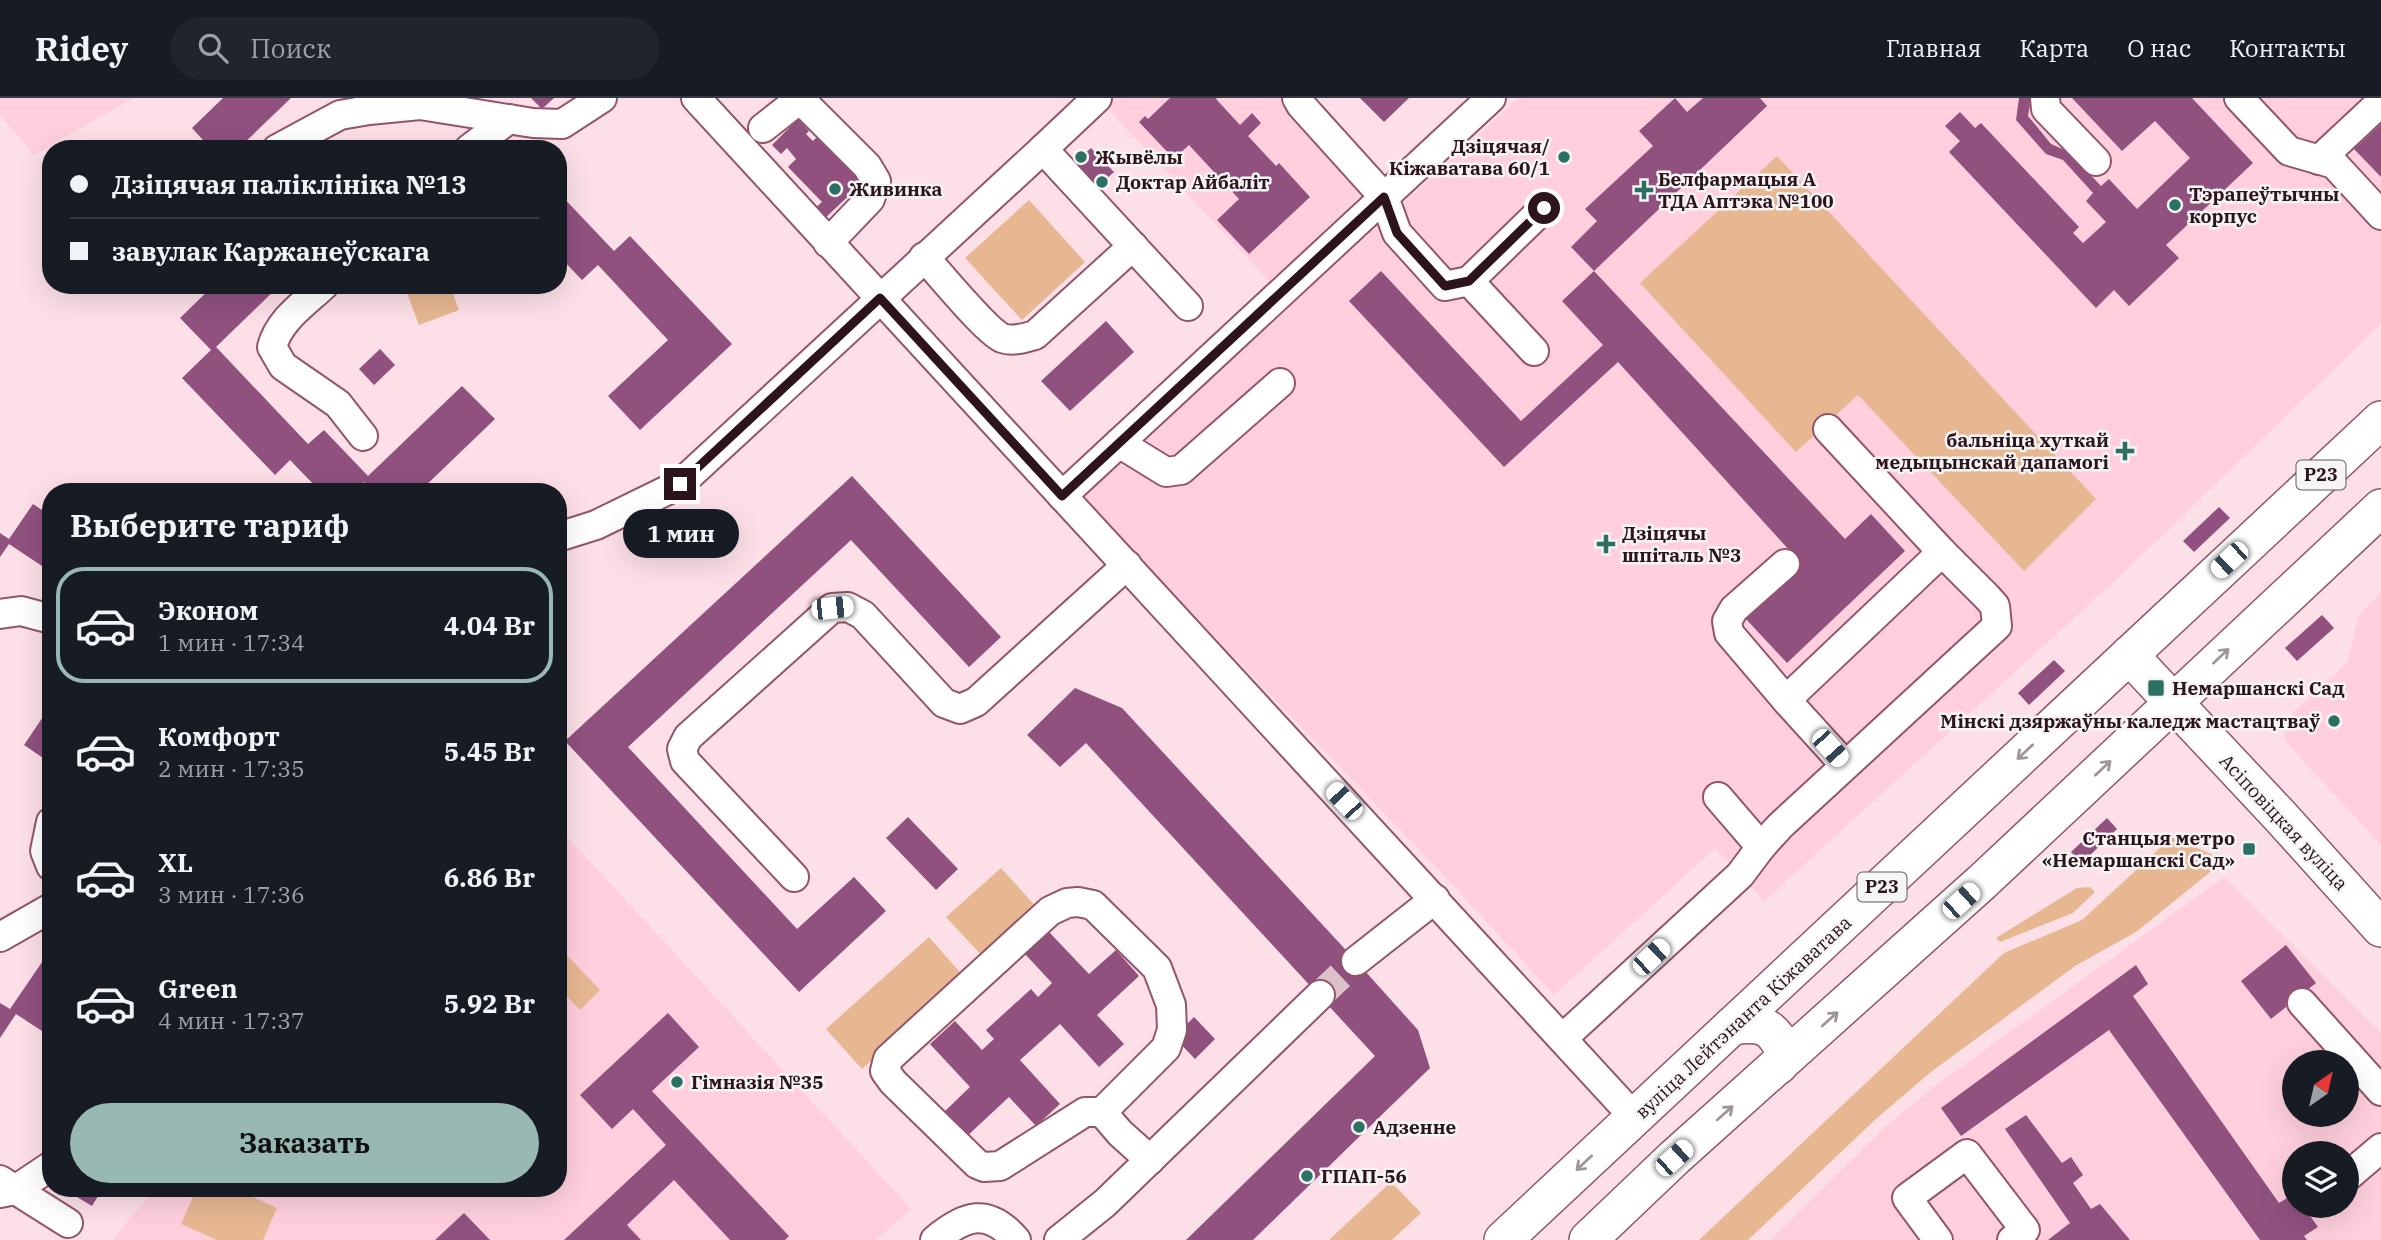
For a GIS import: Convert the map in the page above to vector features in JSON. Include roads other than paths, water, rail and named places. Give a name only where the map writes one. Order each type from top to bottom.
[{"type":"main road","name":"вуліца Лейтэнанта Кіжаватава","points":[[1503,1240],[2381,420]]},
{"type":"main road","points":[[1588,1240],[1674,1158],[1982,882],[2381,508]]},
{"type":"main road","name":"Асіповіцкая вуліца","points":[[2129,655],[2381,928]]},
{"type":"main road","points":[[1732,1026],[1755,1023],[1771,1031],[1784,1050],[1779,1065]]},
{"type":"street","points":[[294,140],[340,115],[420,105],[533,123],[562,124],[602,98]]},
{"type":"street","points":[[698,98],[828,243],[1634,1117]]},
{"type":"street","points":[[1297,98],[1384,197],[1397,233],[1445,286],[1469,281],[1544,208]]},
{"type":"street","points":[[1062,496],[1491,98]]},
{"type":"street","points":[[2045,98],[2046,109],[2096,161]]},
{"type":"street","points":[[2239,98],[2289,151],[2334,164],[2381,215]]},
{"type":"street","points":[[763,128],[800,99],[867,166],[876,181],[870,199],[828,243]]},
{"type":"street","points":[[567,534],[596,525],[680,484],[1043,149],[1092,100]]},
{"type":"street","points":[[2319,160],[2381,102]]},
{"type":"street","points":[[482,140],[509,119]]},
{"type":"street","points":[[1043,149],[1188,306]]},
{"type":"street","points":[[924,257],[988,327],[1002,338],[1016,340],[1035,335],[1133,246]]},
{"type":"street","points":[[1469,281],[1534,351]]},
{"type":"street","points":[[314,294],[284,322],[275,335],[272,347],[283,366],[338,404],[363,436]]},
{"type":"street","points":[[1119,443],[1166,472],[1181,470],[1280,383]]},
{"type":"street","points":[[1563,1038],[1740,875],[1761,846],[1845,765],[1997,626],[1995,606],[1828,429]]},
{"type":"street","points":[[1786,700],[1942,552]]},
{"type":"street","points":[[1785,564],[1734,609],[1727,621],[1729,633],[1845,765]]},
{"type":"street","points":[[794,877],[685,761],[682,749],[688,737],[832,608],[848,607],[863,615],[944,703],[960,709],[976,702],[1127,565]]},
{"type":"street","points":[[0,614],[21,611],[42,617]]},
{"type":"street","points":[[1718,797],[1761,846]]},
{"type":"street","points":[[1356,961],[1435,899]]},
{"type":"street","points":[[1102,1112],[1166,1048],[1172,1030],[1171,1005],[1157,968],[1093,905],[1078,902],[1067,903],[1050,911],[888,1059],[885,1071],[977,1164],[984,1167],[1000,1166],[1085,1112],[1102,1112],[1150,1160]]},
{"type":"street","points":[[0,937],[42,913]]},
{"type":"street","points":[[1059,1240],[1105,1203],[1320,995]]},
{"type":"street","points":[[2302,1003],[2381,1091]]},
{"type":"street","points":[[2359,1167],[2381,1148]]},
{"type":"street","points":[[1938,1240],[1907,1198],[1967,1154],[2025,1230],[2012,1240]]},
{"type":"street","points":[[5,1188],[42,1170]]},
{"type":"street","points":[[5,1188],[68,1223]]},
{"type":"street","points":[[935,1240],[970,1217],[988,1220],[1006,1229],[1016,1240]]},
{"type":"tunnel","points":[[1320,995],[1356,961]]},
{"type":"place","name":"Жывёлы","points":[[1081,157]]},
{"type":"place","name":"Дзіцячая/ Кіжаватава 60/1","points":[[1564,157]]},
{"type":"place","name":"Доктар Айбаліт","points":[[1102,182]]},
{"type":"place","name":"Живинка","points":[[835,189]]},
{"type":"place","name":"Белфармацыя А ТДА Аптэка №100","points":[[1644,190]]},
{"type":"place","name":"Тэрапеўтычны корпус","points":[[2175,205]]},
{"type":"place","name":"бальніца хуткай медыцынскай дапамогі","points":[[2125,451]]},
{"type":"place","name":"Дзіцячы шпіталь №3","points":[[1606,544]]},
{"type":"place","name":"Немаршанскі Сад","points":[[2156,688]]},
{"type":"place","name":"Мінскі дзяржаўны каледж мастацтваў","points":[[2334,721]]},
{"type":"place","name":"Станцыя метро «Немаршанскі Сад»","points":[[2249,849]]},
{"type":"place","name":"Гімназія №35","points":[[677,1082]]},
{"type":"place","name":"Адзенне","points":[[1359,1127]]},
{"type":"place","name":"ГПАП-56","points":[[1307,1176]]}]
